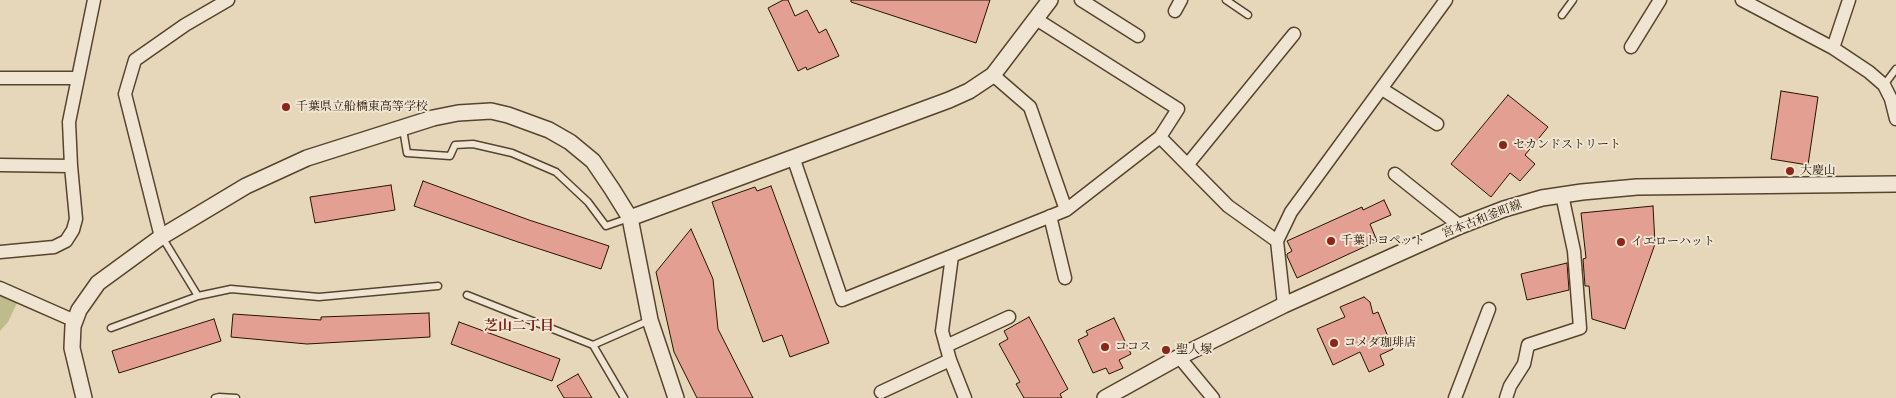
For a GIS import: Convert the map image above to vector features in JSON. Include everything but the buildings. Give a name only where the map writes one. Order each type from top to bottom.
[{"type":"street","points":[[0,252],[54,248],[66,241],[73,230],[76,219],[69,122],[94,0]]},
{"type":"street","points":[[161,237],[125,94],[135,60],[185,25],[228,0]]},
{"type":"street","points":[[630,218],[970,91],[992,75],[1050,0]]},
{"type":"street","points":[[1081,0],[1138,36]]},
{"type":"street","points":[[1284,305],[1277,241],[1291,212],[1446,0]]},
{"type":"street","points":[[1631,47],[1660,0]]},
{"type":"street","points":[[1742,0],[1832,48],[1890,85],[1896,119]]},
{"type":"street","points":[[1832,48],[1849,0]]},
{"type":"street","points":[[793,157],[842,300],[1066,210],[1160,137],[1178,109],[1036,19]]},
{"type":"street","points":[[1188,164],[1294,34]]},
{"type":"street","points":[[992,75],[1030,107],[1066,210]]},
{"type":"street","points":[[0,78],[78,78]]},
{"type":"street","points":[[1382,89],[1437,124]]},
{"type":"street","points":[[84,398],[72,348],[75,321],[80,310],[98,282],[161,237],[217,202],[307,158],[434,118],[458,113],[491,111],[549,130],[570,142],[594,161],[630,218],[650,320],[676,398]]},
{"type":"street","points":[[1160,137],[1228,206],[1277,241]]},
{"type":"street","points":[[0,166],[71,166]]},
{"type":"street","points":[[1395,174],[1460,226]]},
{"type":"street","name":"宮本古和釜町線","points":[[1105,398],[1130,392],[1179,357],[1284,305],[1460,226],[1504,209],[1542,198],[1637,187],[1896,184]]},
{"type":"street","points":[[1506,398],[1510,386],[1524,364],[1528,345],[1580,328],[1574,251],[1562,195]]},
{"type":"street","points":[[1050,216],[1066,278]]},
{"type":"street","points":[[952,256],[942,331],[950,360],[965,398]]},
{"type":"street","points":[[0,288],[75,321]]},
{"type":"street","points":[[1455,398],[1489,308]]},
{"type":"street","points":[[946,346],[1009,317]]},
{"type":"street","points":[[1179,357],[1213,398]]},
{"type":"street","points":[[881,392],[950,360]]},
{"type":"lane","points":[[1226,0],[1248,15]]},
{"type":"lane","points":[[1562,15],[1573,0]]},
{"type":"lane","points":[[1890,85],[1896,69]]},
{"type":"lane","points":[[403,129],[407,153],[450,156],[455,145],[473,144],[512,153],[556,172],[588,202],[606,226],[630,218]]},
{"type":"lane","points":[[161,237],[198,296]]},
{"type":"lane","points":[[111,328],[198,296],[230,289],[319,297],[438,286]]},
{"type":"lane","points":[[466,295],[594,345],[624,398]]},
{"type":"lane","points":[[594,345],[650,320]]},
{"type":"lane","points":[[215,398],[236,398]]},
{"type":"shaded area","points":[[0,296],[17,303],[8,322],[0,331]]},
{"type":"place","name":"千葉県立船橋東高等学校","points":[[286,107]]},
{"type":"place","name":"セカンドストリート","points":[[1503,145]]},
{"type":"place","name":"大慶山","points":[[1790,171]]},
{"type":"place","name":"千葉トヨペット","points":[[1331,241]]},
{"type":"place","name":"イエローハット","points":[[1621,242]]},
{"type":"place","name":"コメダ珈琲店","points":[[1334,343]]},
{"type":"place","name":"ココス","points":[[1105,347]]},
{"type":"place","name":"聖人塚","points":[[1166,350]]},
{"type":"district","name":"芝山二丁目","points":[[519,326]]}]
